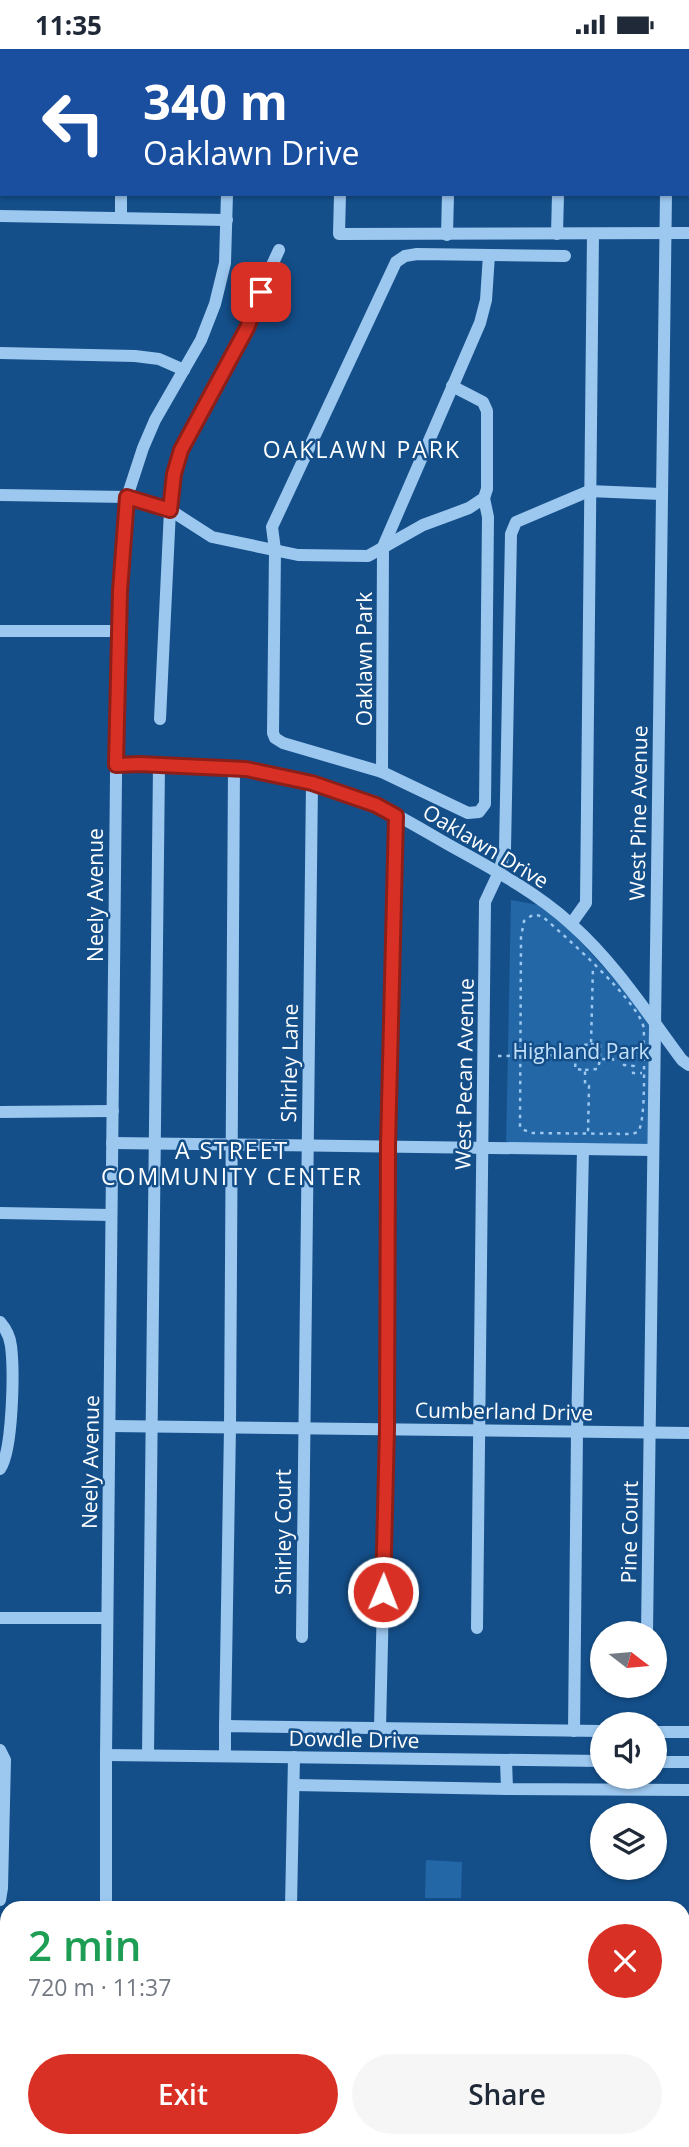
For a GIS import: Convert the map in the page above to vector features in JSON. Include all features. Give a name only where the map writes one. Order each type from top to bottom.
[{"type":"street","points":[[121,196],[121,218]]},
{"type":"street","name":"Neely Avenue","points":[[106,1901],[116,765],[121,555],[127,497],[140,457],[155,419],[201,340],[215,304],[225,263],[227,196]]},
{"type":"street","points":[[340,196],[339,234],[689,233]]},
{"type":"street","points":[[447,235],[448,196]]},
{"type":"street","points":[[557,234],[558,196]]},
{"type":"street","name":"West Pine Avenue","points":[[650,1432],[653,1150],[648,1073],[654,1023],[666,196]]},
{"type":"street","points":[[0,216],[227,220]]},
{"type":"street","points":[[572,924],[586,902],[593,234]]},
{"type":"street","points":[[160,719],[174,474],[181,450],[247,328],[265,278],[279,250]]},
{"type":"street","points":[[452,386],[483,402],[487,411],[487,489],[484,498],[488,517],[485,804],[480,812],[468,814],[382,772],[283,743],[275,738],[275,550],[272,527],[396,262],[405,256],[417,254],[565,256]]},
{"type":"street","name":"Oaklawn Park","points":[[382,772],[383,547],[480,323],[487,292],[489,255]]},
{"type":"street","points":[[0,353],[135,356],[159,359],[184,370]]},
{"type":"street","points":[[589,491],[661,494]]},
{"type":"street","name":"West Pecan Avenue","points":[[477,1628],[485,902],[499,872],[505,850],[511,534],[514,525],[589,491]]},
{"type":"street","points":[[0,495],[127,497],[170,510],[212,537],[298,555],[368,556],[423,525],[469,508],[484,498]]},
{"type":"street","points":[[0,631],[118,631]]},
{"type":"street","name":"Oaklawn Drive","points":[[116,765],[246,769],[312,783],[376,805],[499,872],[572,924],[626,983],[681,1060],[689,1065]]},
{"type":"street","points":[[148,1755],[159,765]]},
{"type":"street","points":[[225,1756],[234,768]]},
{"type":"street","name":"Shirley Lane","points":[[303,1428],[312,783]]},
{"type":"street","points":[[380,1728],[387,1429],[388,1146],[396,816]]},
{"type":"street","points":[[0,1112],[113,1111]]},
{"type":"street","points":[[113,1143],[653,1150]]},
{"type":"street","points":[[574,1731],[577,1432],[585,1149]]},
{"type":"street","points":[[0,1213],[111,1215]]},
{"type":"street","points":[[0,1322],[9,1336],[12,1376],[9,1444],[0,1469]]},
{"type":"street","name":"Cumberland Drive","points":[[110,1426],[689,1433]]},
{"type":"street","name":"Shirley Court","points":[[302,1637],[303,1428]]},
{"type":"street","name":"Pine Court","points":[[647,1621],[650,1432]]},
{"type":"street","points":[[0,1618],[107,1618]]},
{"type":"street","points":[[225,1726],[590,1731]]},
{"type":"street","points":[[667,1732],[689,1732]]},
{"type":"street","points":[[0,1750],[5,1760],[0,1901]]},
{"type":"street","name":"Dowdle Drive","points":[[106,1755],[590,1761]]},
{"type":"street","points":[[291,1901],[294,1757]]},
{"type":"street","points":[[506,1760],[507,1789]]},
{"type":"street","points":[[667,1762],[689,1762]]},
{"type":"street","points":[[294,1785],[689,1790]]},
{"type":"path","points":[[534,915],[543,918],[593,964],[641,1018],[648,1073],[640,1130],[632,1134],[588,1134],[531,1133],[522,1129],[521,1056],[522,925],[534,915]]},
{"type":"path","points":[[591,1044],[593,964]]},
{"type":"path","points":[[591,1044],[600,1045],[598,1069],[575,1069],[578,1046],[591,1044]]},
{"type":"path","points":[[484,1056],[576,1055]]},
{"type":"path","points":[[600,1059],[624,1060],[624,1066],[634,1066],[634,1073],[648,1073]]},
{"type":"path","points":[[585,1070],[585,1085],[589,1086],[585,1149]]},
{"type":"green space","name":"Highland Park","points":[[511,900],[549,907],[654,1023],[652,1149],[506,1148]]},
{"type":"green space","points":[[426,1860],[462,1862],[461,1898],[425,1898]]},
{"type":"district","name":"OAKLAWN PARK","points":[[362,449]]},
{"type":"district","name":"A STREET COMMUNITY CENTER","points":[[232,1163]]},
{"type":"route","points":[[261,292],[247,328],[181,450],[174,474],[170,510],[127,497],[121,555],[116,765],[246,769],[312,783],[376,805],[396,816],[388,1146],[387,1429],[383,1592]]}]
